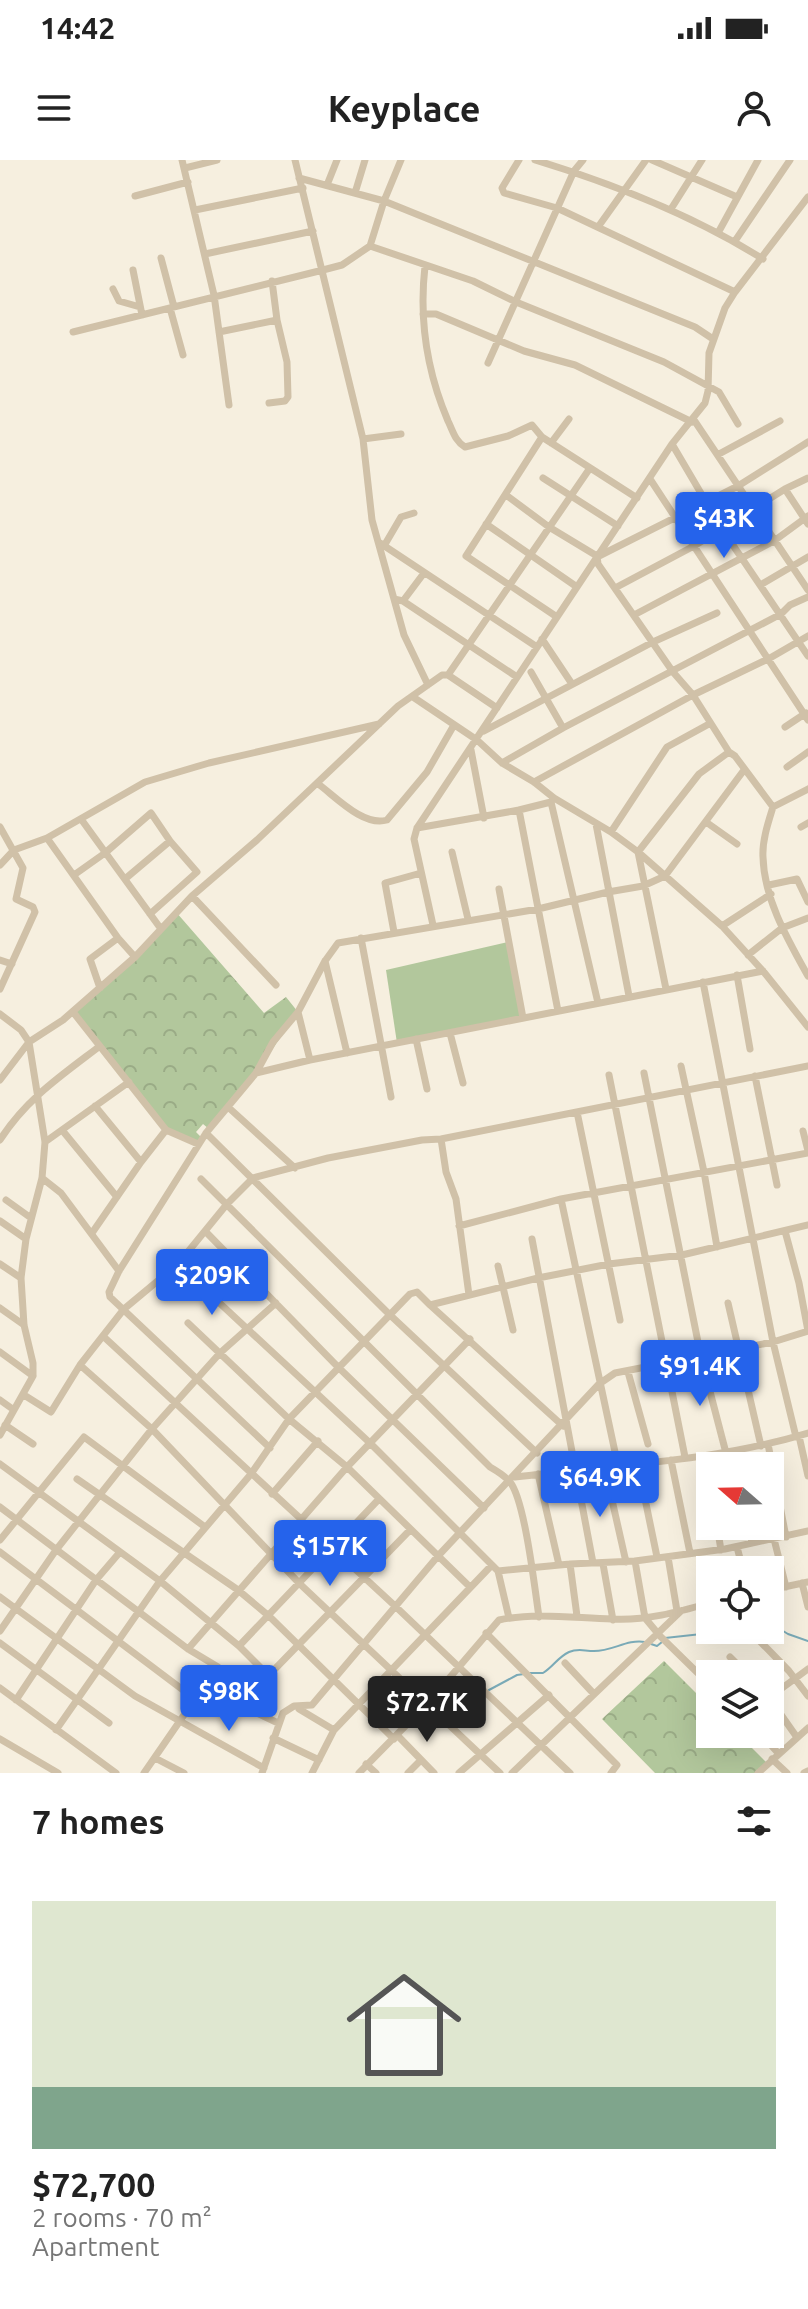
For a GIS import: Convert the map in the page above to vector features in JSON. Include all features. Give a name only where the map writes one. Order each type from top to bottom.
[{"type":"street","points":[[217,160],[183,164],[214,295],[229,405]]},
{"type":"street","points":[[295,160],[363,439],[372,520],[398,600],[404,635],[428,685]]},
{"type":"street","points":[[327,185],[337,160]]},
{"type":"street","points":[[355,193],[365,160]]},
{"type":"street","points":[[73,332],[141,311],[172,307],[342,265],[370,246],[401,160]]},
{"type":"street","points":[[519,160],[502,188],[504,193],[557,208],[735,292]]},
{"type":"street","points":[[535,160],[574,171],[671,209],[735,241],[763,259]]},
{"type":"street","points":[[488,363],[574,171],[583,160]]},
{"type":"street","points":[[598,227],[649,160],[737,197]]},
{"type":"street","points":[[671,209],[702,160]]},
{"type":"street","points":[[735,241],[790,160]]},
{"type":"street","points":[[718,233],[756,161]]},
{"type":"street","points":[[299,178],[384,201],[695,327],[713,339]]},
{"type":"street","points":[[135,196],[188,182]]},
{"type":"street","points":[[195,210],[303,188]]},
{"type":"street","points":[[433,925],[414,839],[417,828],[672,444],[705,403],[707,366],[713,339],[735,292],[808,197]]},
{"type":"street","points":[[205,254],[313,231]]},
{"type":"street","points":[[370,246],[461,276],[708,384],[719,392],[738,424]]},
{"type":"street","points":[[161,258],[183,355]]},
{"type":"street","points":[[425,266],[422,294],[429,366],[457,440],[465,447],[508,436],[532,425],[542,437],[637,498]]},
{"type":"street","points":[[133,270],[141,311]]},
{"type":"street","points":[[269,403],[285,401],[288,397],[287,362],[272,281]]},
{"type":"street","points":[[113,289],[119,301],[141,311]]},
{"type":"street","points":[[423,314],[436,314],[524,351],[575,365],[693,421],[719,454],[808,590]]},
{"type":"street","points":[[219,332],[277,320]]},
{"type":"street","points":[[551,443],[569,419]]},
{"type":"street","points":[[719,454],[780,421]]},
{"type":"street","points":[[363,439],[401,434]]},
{"type":"street","points":[[542,437],[466,556],[557,617]]},
{"type":"street","points":[[597,556],[677,519],[706,500],[738,486],[808,442]]},
{"type":"street","points":[[672,444],[722,529],[808,656]]},
{"type":"street","points":[[448,675],[590,468]]},
{"type":"street","points":[[543,478],[618,526]]},
{"type":"street","points":[[615,588],[694,546],[808,478]]},
{"type":"street","points":[[650,479],[807,716],[785,727]]},
{"type":"street","points":[[634,615],[774,541],[807,519],[785,489]]},
{"type":"street","points":[[506,495],[549,527],[597,556]]},
{"type":"street","points":[[382,544],[401,517],[414,513]]},
{"type":"street","points":[[486,524],[577,587]]},
{"type":"street","points":[[382,544],[537,647]]},
{"type":"street","points":[[597,556],[598,564],[673,672],[693,695],[709,724],[773,807]]},
{"type":"street","points":[[762,584],[808,557]]},
{"type":"street","points":[[398,600],[424,573]]},
{"type":"street","points":[[502,763],[808,597]]},
{"type":"street","points":[[398,600],[517,677]]},
{"type":"street","points":[[480,736],[572,684],[717,613]]},
{"type":"street","points":[[534,782],[808,636]]},
{"type":"street","points":[[542,639],[572,684]]},
{"type":"street","points":[[531,672],[563,728]]},
{"type":"street","points":[[0,1080],[29,1042],[73,1012],[135,957],[192,896],[257,840],[398,706],[442,675],[448,675],[497,708]]},
{"type":"street","points":[[413,697],[454,725],[480,736],[502,763],[534,782],[553,800],[611,832],[638,852],[722,926],[808,1027]]},
{"type":"street","points":[[0,865],[14,850],[47,838],[145,782],[209,763],[380,724]]},
{"type":"street","points":[[611,832],[667,747],[709,724]]},
{"type":"street","points":[[317,783],[361,816],[379,822],[387,820],[427,772],[454,725]]},
{"type":"street","points":[[471,750],[484,818]]},
{"type":"street","points":[[666,989],[638,852],[699,774],[729,752]]},
{"type":"street","points":[[787,767],[808,752]]},
{"type":"street","points":[[270,1448],[109,1295],[119,1271],[198,1144],[256,1073],[273,1042],[298,1012],[325,961],[338,943],[538,909],[643,886],[665,876],[744,770]]},
{"type":"street","points":[[807,972],[782,928],[764,869],[763,849],[773,807],[808,789]]},
{"type":"street","points":[[417,828],[484,818],[553,800]]},
{"type":"street","points":[[553,800],[598,1003]]},
{"type":"street","points":[[519,810],[558,1011]]},
{"type":"street","points":[[74,875],[151,813],[197,872],[150,914]]},
{"type":"street","points":[[81,819],[161,929]]},
{"type":"street","points":[[706,822],[737,844]]},
{"type":"street","points":[[596,824],[629,996]]},
{"type":"street","points":[[0,827],[23,868],[16,899],[33,907],[35,912],[0,989]]},
{"type":"street","points":[[47,838],[135,957]]},
{"type":"street","points":[[125,879],[170,841]]},
{"type":"street","points":[[452,852],[468,919]]},
{"type":"street","points":[[394,932],[385,883],[421,873]]},
{"type":"street","points":[[722,926],[770,890],[797,879],[808,902]]},
{"type":"street","points":[[499,889],[523,1018]]},
{"type":"street","points":[[192,896],[276,985]]},
{"type":"street","points":[[748,955],[782,928],[808,918]]},
{"type":"street","points":[[100,988],[90,959],[118,938]]},
{"type":"street","points":[[361,938],[391,1097]]},
{"type":"street","points":[[0,960],[12,964]]},
{"type":"street","points":[[325,961],[347,1053]]},
{"type":"street","points":[[256,1073],[763,971]]},
{"type":"street","points":[[737,975],[750,1049]]},
{"type":"street","points":[[703,982],[773,1342],[808,1476]]},
{"type":"street","points":[[73,1012],[166,1130],[198,1144]]},
{"type":"street","points":[[298,1012],[310,1060]]},
{"type":"street","points":[[0,1027],[3,1016],[21,1030],[29,1042],[45,1142],[42,1178],[26,1239],[21,1278],[24,1325],[33,1376],[0,1435]]},
{"type":"street","points":[[450,1033],[463,1083]]},
{"type":"street","points":[[416,1039],[427,1089]]},
{"type":"street","points":[[0,1140],[15,1117],[37,1094],[100,1046]]},
{"type":"street","points":[[681,1066],[717,1247]]},
{"type":"street","points":[[24,1395],[51,1412],[80,1365],[124,1309],[178,1264],[227,1204],[253,1178],[328,1158],[441,1139],[808,1066]]},
{"type":"street","points":[[644,1073],[701,1357],[730,1452]]},
{"type":"street","points":[[609,1075],[685,1457]]},
{"type":"street","points":[[755,1076],[777,1185]]},
{"type":"street","points":[[45,1142],[129,1082]]},
{"type":"street","points":[[95,1106],[141,1162]]},
{"type":"street","points":[[228,1107],[295,1168]]},
{"type":"street","points":[[577,1112],[620,1320]]},
{"type":"street","points":[[62,1130],[117,1197]]},
{"type":"street","points":[[92,1233],[166,1130]]},
{"type":"street","points":[[459,1226],[561,1199],[632,1188],[808,1152],[803,1131]]},
{"type":"street","points":[[206,1133],[389,1314],[537,1453]]},
{"type":"street","points":[[441,1139],[446,1172],[456,1199],[469,1295]]},
{"type":"street","points":[[42,1178],[61,1193],[119,1271]]},
{"type":"street","points":[[201,1179],[490,1467],[511,1479],[696,1457]]},
{"type":"street","points":[[561,1199],[618,1466]]},
{"type":"street","points":[[6,1200],[31,1218]]},
{"type":"street","points":[[0,1221],[26,1239]]},
{"type":"street","points":[[430,1305],[538,1278],[609,1264],[682,1255],[808,1225]]},
{"type":"street","points":[[0,1597],[135,1696],[263,1770],[278,1723],[287,1708],[312,1705],[394,1605],[599,1384],[615,1373],[773,1342],[808,1331],[785,1231]]},
{"type":"street","points":[[206,1232],[338,1367],[484,1508]]},
{"type":"street","points":[[532,1239],[593,1563]]},
{"type":"street","points":[[0,1264],[21,1278]]},
{"type":"street","points":[[498,1266],[513,1330]]},
{"type":"street","points":[[197,1282],[370,1443],[496,1572],[509,1618]]},
{"type":"street","points":[[56,1730],[160,1581],[251,1474],[289,1419],[410,1294],[417,1292],[565,1422]]},
{"type":"street","points":[[0,1631],[56,1550],[152,1429],[220,1353],[276,1303]]},
{"type":"street","points":[[728,1303],[786,1537],[808,1531]]},
{"type":"street","points":[[0,1308],[24,1325]]},
{"type":"street","points":[[188,1323],[289,1419],[347,1467],[470,1587]]},
{"type":"street","points":[[104,1337],[394,1605],[570,1773]]},
{"type":"street","points":[[188,1649],[347,1467],[470,1339]]},
{"type":"street","points":[[0,1352],[33,1376]]},
{"type":"street","points":[[80,1365],[152,1429],[300,1584],[500,1773]]},
{"type":"street","points":[[628,1372],[648,1444]]},
{"type":"street","points":[[0,1400],[14,1410]]},
{"type":"street","points":[[5,1425],[33,1444]]},
{"type":"street","points":[[734,1452],[808,1433]]},
{"type":"street","points":[[0,1540],[84,1437],[205,1527]]},
{"type":"street","points":[[272,1494],[318,1441]]},
{"type":"street","points":[[671,1460],[690,1553]]},
{"type":"street","points":[[0,1464],[160,1581],[239,1646],[265,1672],[271,1673],[410,1530]]},
{"type":"street","points":[[638,1465],[657,1557]]},
{"type":"street","points":[[605,1469],[645,1618],[696,1671]]},
{"type":"street","points":[[538,1474],[559,1565]]},
{"type":"street","points":[[77,1479],[238,1590],[434,1773]]},
{"type":"street","points":[[511,1479],[532,1567],[539,1617]]},
{"type":"street","points":[[239,1646],[270,1617],[379,1499]]},
{"type":"street","points":[[0,1507],[188,1649],[218,1667]]},
{"type":"street","points":[[719,1540],[721,1550]]},
{"type":"street","points":[[312,1773],[334,1730],[481,1576],[532,1567],[630,1562],[721,1550],[768,1540]]},
{"type":"street","points":[[774,1540],[786,1587],[805,1583],[808,1607]]},
{"type":"street","points":[[737,1547],[739,1556]]},
{"type":"street","points":[[0,1552],[195,1699]]},
{"type":"street","points":[[16,1700],[96,1580],[120,1552]]},
{"type":"street","points":[[668,1557],[679,1611]]},
{"type":"street","points":[[570,1564],[577,1616]]},
{"type":"street","points":[[603,1564],[613,1620]]},
{"type":"street","points":[[481,1576],[490,1581],[496,1572]]},
{"type":"street","points":[[359,1773],[428,1703],[496,1622],[509,1618],[539,1617],[645,1618],[696,1607]]},
{"type":"street","points":[[512,1773],[679,1611]]},
{"type":"street","points":[[486,1633],[617,1765],[611,1773]]},
{"type":"street","points":[[0,1643],[109,1723]]},
{"type":"street","points":[[762,1644],[808,1696]]},
{"type":"street","points":[[730,1657],[733,1660]]},
{"type":"street","points":[[565,1663],[594,1694]]},
{"type":"street","points":[[784,1687],[808,1669]]},
{"type":"street","points":[[0,1688],[116,1773]]},
{"type":"street","points":[[144,1773],[195,1699],[207,1689],[278,1723]]},
{"type":"street","points":[[459,1773],[549,1695]]},
{"type":"street","points":[[294,1706],[334,1730]]},
{"type":"street","points":[[784,1718],[796,1736]]},
{"type":"street","points":[[758,1773],[808,1728]]},
{"type":"street","points":[[273,1738],[319,1760]]},
{"type":"street","points":[[0,1739],[58,1773]]},
{"type":"street","points":[[770,1748],[787,1773]]},
{"type":"street","points":[[155,1758],[184,1773]]},
{"type":"street","points":[[408,1773],[421,1760]]},
{"type":"street","points":[[366,1764],[376,1773]]},
{"type":"green space","points":[[176,912],[264,1013],[286,997],[298,1012],[256,1073],[209,1129],[203,1124],[196,1132],[202,1138],[198,1144],[166,1130],[73,1012],[128,963]]},
{"type":"green space","points":[[508,942],[523,1018],[397,1043],[386,970]]},
{"type":"green space","points":[[664,1661],[696,1693],[696,1748],[752,1748],[768,1764],[758,1773],[655,1773],[602,1719]]},
{"type":"waterway","points":[[784,1632],[808,1641]]},
{"type":"waterway","points":[[665,1638],[696,1635]]},
{"type":"waterway","points":[[530,1673],[543,1673],[572,1651],[594,1651],[645,1642]]},
{"type":"waterway","points":[[651,1644],[657,1646],[662,1642]]},
{"type":"waterway","points":[[489,1690],[524,1674]]}]
